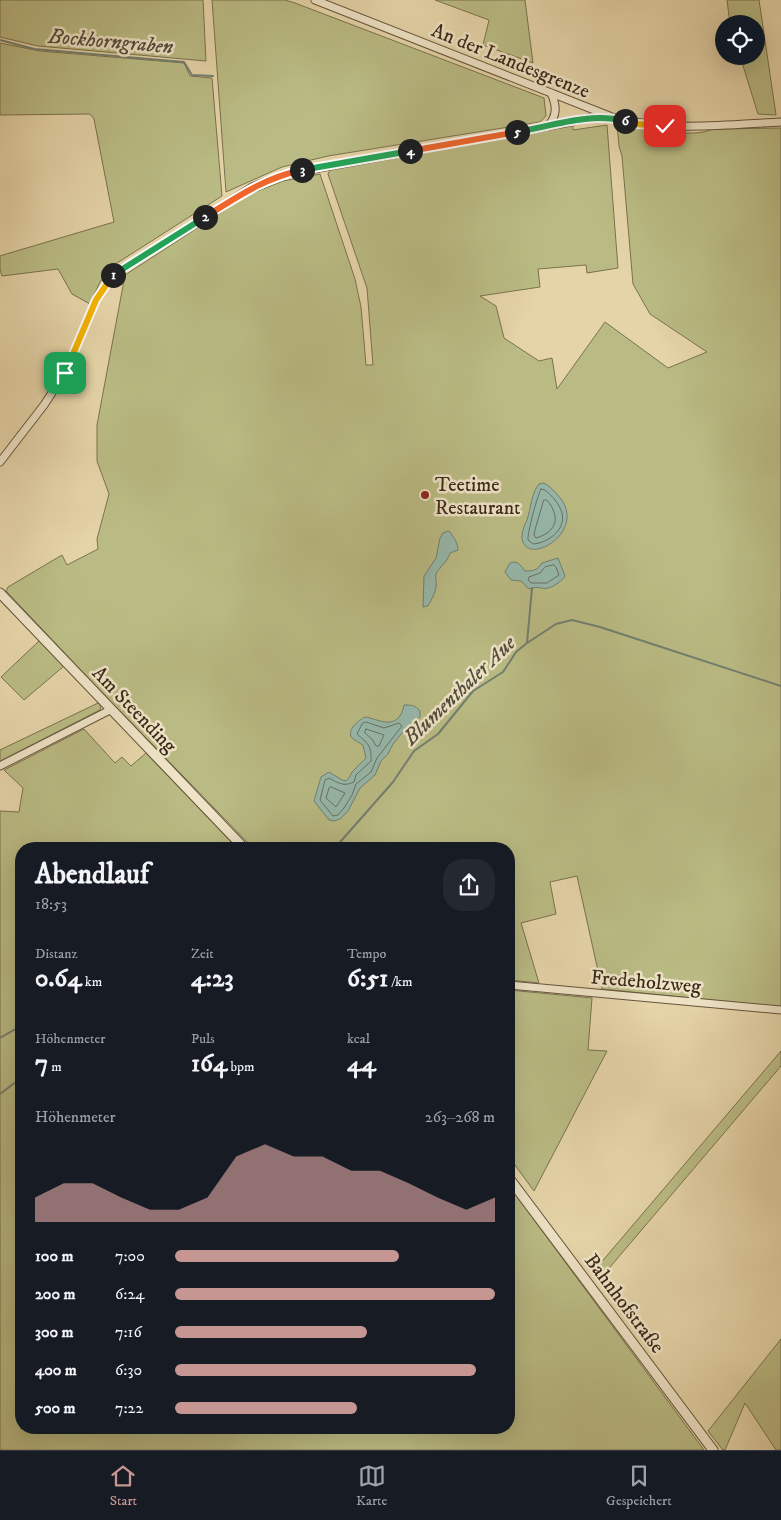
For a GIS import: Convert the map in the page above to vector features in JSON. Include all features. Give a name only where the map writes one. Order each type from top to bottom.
[{"type":"street","name":"An der Landesgrenze","points":[[315,0],[612,117]]},
{"type":"street","points":[[548,126],[555,114],[555,103],[551,93]]},
{"type":"street","points":[[0,462],[44,405],[65,373],[96,300],[112,276],[252,187],[282,174],[589,118],[612,117],[636,124],[697,127],[781,122]]},
{"type":"street","name":"Am Steending","points":[[0,593],[238,842]]},
{"type":"street","points":[[0,766],[110,710]]},
{"type":"street","name":"Fredeholzweg","points":[[515,986],[781,1010]]},
{"type":"street","name":"Bahnhofstraße","points":[[515,1186],[714,1450]]},
{"type":"green space","points":[[0,0],[203,0],[206,61],[38,46],[0,37]]},
{"type":"green space","points":[[212,0],[285,0],[295,3],[544,98],[546,116],[540,122],[328,156],[282,167],[226,192]]},
{"type":"green space","points":[[435,0],[525,0],[533,63],[483,45],[489,20]]},
{"type":"green space","points":[[727,0],[759,0],[761,15],[729,15]]},
{"type":"green space","points":[[765,41],[776,115],[758,114],[743,65],[765,65]]},
{"type":"green space","points":[[0,43],[40,51],[184,63],[190,76],[212,78],[222,196],[114,265],[100,282],[90,304],[72,294],[58,269],[2,276],[0,256],[114,222],[94,119],[90,114],[0,115]]},
{"type":"green space","points":[[607,125],[618,268],[587,273],[586,265],[538,269],[540,287],[480,296],[496,306],[504,338],[539,361],[552,358],[557,389],[605,322],[668,368],[707,352],[650,314],[633,284],[622,156],[617,125],[680,133],[704,132],[712,129],[781,128],[781,1007],[602,989],[577,876],[550,882],[556,914],[521,923],[539,983],[515,981],[515,842],[247,842],[6,591],[8,587],[62,555],[67,565],[98,549],[97,539],[109,494],[97,461],[97,425],[125,275],[248,195],[283,181],[320,174],[355,279],[361,307],[366,365],[373,365],[367,288],[328,174],[331,168],[573,126],[573,130]]},
{"type":"green space","points":[[39,641],[64,666],[24,700],[1,677]]},
{"type":"green space","points":[[98,703],[101,706],[100,710],[0,761],[0,750]]},
{"type":"green space","points":[[84,729],[115,763],[122,757],[131,766],[146,753],[231,842],[15,842],[15,1434],[515,1434],[515,1194],[704,1450],[0,1450],[0,811],[19,812],[23,788],[4,770]]},
{"type":"green space","points":[[515,991],[592,998],[588,1050],[607,1051],[534,1191],[515,1165]]},
{"type":"green space","points":[[781,1051],[781,1066],[599,1280],[593,1272]]},
{"type":"green space","points":[[781,1339],[781,1450],[776,1450],[745,1403],[725,1450],[723,1450],[708,1431]]},
{"type":"water","points":[[544,483],[561,499],[567,511],[566,523],[562,533],[545,547],[528,548],[522,540],[523,531],[534,492],[539,484]]},
{"type":"water","points":[[448,531],[456,541],[458,550],[450,553],[447,560],[437,571],[434,595],[428,606],[423,607],[424,576],[436,558],[440,538],[443,533]]},
{"type":"water","points":[[558,558],[565,576],[558,583],[548,588],[528,588],[521,581],[511,580],[505,572],[510,563],[513,562],[519,564],[525,571],[531,571],[537,569],[542,563]]},
{"type":"water","points":[[404,705],[411,705],[417,708],[420,711],[420,717],[393,744],[388,754],[381,761],[375,775],[360,788],[348,811],[340,819],[329,820],[314,801],[321,777],[329,772],[346,781],[366,758],[363,745],[352,738],[352,729],[365,717],[391,722],[399,717]]},
{"type":"waterway","name":"Bockhorngraben","points":[[0,40],[34,49],[184,62],[192,75],[213,76]]},
{"type":"waterway","name":"Bockhorngraben","points":[[527,643],[532,588]]},
{"type":"waterway","name":"Blumenthaler Aue","points":[[340,842],[393,782],[414,751],[438,734],[473,691],[503,672],[516,652],[556,624],[572,620],[600,627],[781,686]]},
{"type":"waterway","points":[[0,1038],[15,1029]]},
{"type":"waterway","name":"Blumenthaler Aue","points":[[0,1094],[15,1083]]},
{"type":"place","name":"Teetime Restaurant","points":[[425,495]]},
{"type":"route","points":[[65,373],[96,300],[112,276],[252,187],[282,174],[589,118],[612,117],[636,124],[665,126]]}]
